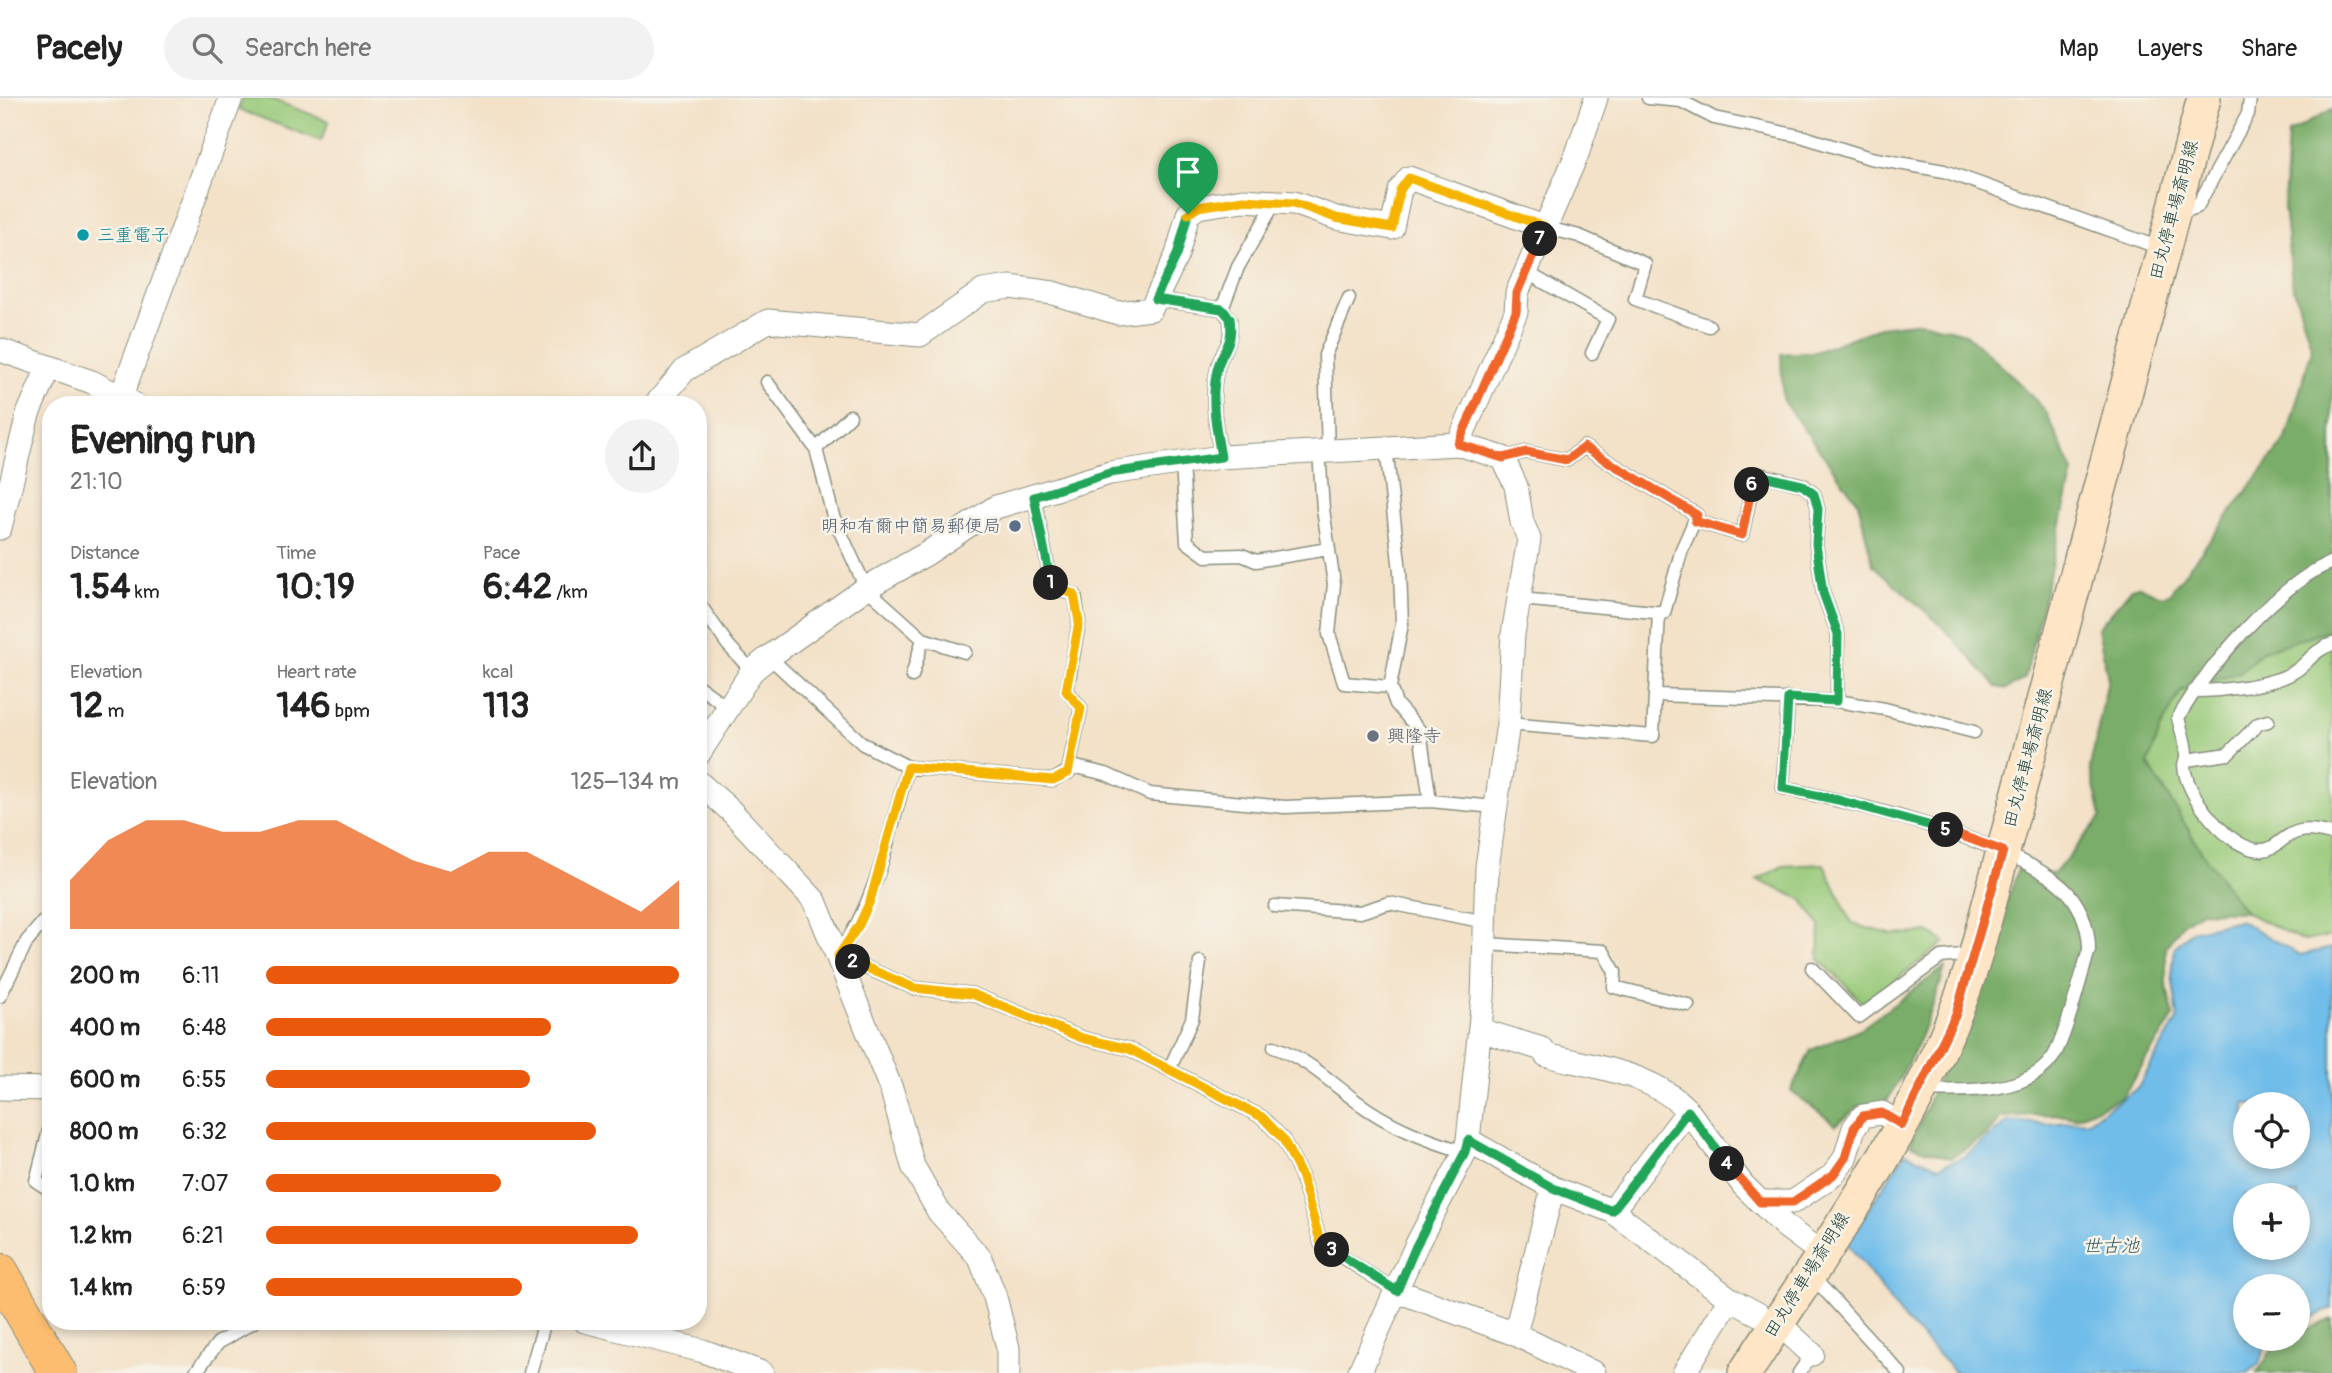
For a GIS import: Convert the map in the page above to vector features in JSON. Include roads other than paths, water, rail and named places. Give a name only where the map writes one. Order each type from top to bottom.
[{"type":"main road","name":"田丸停車場斎明線","points":[[1745,1373],[1902,1125],[1956,1014],[1976,953],[2204,98]]},
{"type":"main road","points":[[0,1272],[58,1373]]},
{"type":"street","points":[[132,396],[231,98]]},
{"type":"street","points":[[1458,444],[1516,312],[1517,293],[1577,154],[1596,98]]},
{"type":"street","points":[[663,396],[685,370],[768,321],[920,335],[983,291],[1010,287],[1053,293],[1118,313],[1152,309],[1177,255],[1188,214],[1198,207],[1243,200],[1294,203],[1336,218],[1392,228],[1400,190],[1409,178],[1545,227]]},
{"type":"street","points":[[0,350],[92,382],[119,396]]},
{"type":"street","points":[[0,528],[28,414],[48,368]]},
{"type":"street","points":[[707,740],[727,707],[760,664],[866,588],[926,554],[996,507],[1110,473],[1221,457],[1458,444],[1503,458],[1516,486],[1522,523],[1529,539],[1513,634],[1508,724],[1487,867],[1480,1030],[1466,1146],[1416,1246],[1359,1373]]},
{"type":"street","points":[[707,790],[803,886],[821,913],[892,1091],[913,1166],[939,1212],[980,1258],[995,1297],[1008,1348],[1007,1373]]},
{"type":"street","points":[[1480,1030],[1542,1049],[1546,1055],[1657,1085],[1674,1096],[1743,1185],[1786,1227],[1815,1264]]},
{"type":"street","points":[[0,1088],[42,1089]]},
{"type":"street","points":[[1612,1211],[1688,1111]]},
{"type":"street","points":[[1760,1202],[1793,1202],[1833,1175],[1845,1158],[1854,1128],[1863,1116],[1882,1113],[1902,1125]]},
{"type":"street","points":[[1466,1146],[1553,1188],[1612,1211],[1730,1299],[1758,1314]]},
{"type":"street","points":[[1515,1334],[1553,1188]]},
{"type":"street","points":[[1397,1291],[1515,1334],[1594,1373]]},
{"type":"street","points":[[1684,1373],[1730,1299]]},
{"type":"street","points":[[620,1330],[703,1351],[762,1373]]},
{"type":"street","points":[[1789,1333],[1812,1354]]},
{"type":"lane","points":[[1648,98],[1681,101],[1714,118],[1804,137],[1870,158],[1944,171],[2163,250]]},
{"type":"lane","points":[[2172,216],[2197,207],[2248,114],[2250,98]]},
{"type":"lane","points":[[1222,309],[1238,267],[1275,202]]},
{"type":"lane","points":[[1545,227],[1579,236],[1645,264],[1635,299],[1709,326]]},
{"type":"lane","points":[[1526,272],[1608,319],[1592,352]]},
{"type":"lane","points":[[1349,298],[1325,355],[1324,452],[1328,549],[1335,584],[1329,634],[1344,683],[1390,687]]},
{"type":"lane","points":[[1155,299],[1222,309],[1230,318],[1232,332],[1229,348],[1217,368],[1213,410],[1221,457]]},
{"type":"lane","points":[[767,382],[816,449],[833,516],[866,588],[923,639],[965,652]]},
{"type":"lane","points":[[816,449],[850,416]]},
{"type":"lane","points":[[1386,447],[1400,571],[1402,625],[1390,687],[1396,704],[1420,731],[1430,801]]},
{"type":"lane","points":[[1503,458],[1526,452],[1567,460],[1584,447],[1697,515],[1682,549],[1664,612],[1521,599]]},
{"type":"lane","points":[[1182,463],[1186,542],[1206,556],[1242,555],[1256,561],[1328,549]]},
{"type":"lane","points":[[1695,521],[1742,535],[1755,474],[1802,485],[1814,494],[1818,509],[1816,544],[1823,593],[1838,634],[1837,701]]},
{"type":"lane","points":[[1034,497],[1052,587],[1074,594],[1079,622],[1066,691],[1081,708],[1068,773]]},
{"type":"lane","points":[[2332,562],[2320,567],[2290,590],[2249,627],[2194,691],[2178,718],[2186,760],[2184,766],[2194,792],[2220,832],[2243,848],[2262,850],[2276,846],[2290,835],[2308,830],[2332,834]]},
{"type":"lane","points":[[707,611],[760,664],[863,744],[908,767],[1053,780],[1076,767],[1107,774],[1150,794],[1285,807],[1430,801],[1494,807]]},
{"type":"lane","points":[[1508,724],[1653,736],[1659,612]]},
{"type":"lane","points":[[912,676],[923,639]]},
{"type":"lane","points":[[2194,691],[2224,691],[2293,673],[2315,650],[2332,644]]},
{"type":"lane","points":[[707,693],[727,707]]},
{"type":"lane","points":[[1656,695],[1837,701],[1885,709],[1974,732]]},
{"type":"lane","points":[[1788,698],[1783,788],[1838,800],[1946,831],[2003,851],[2063,888],[2074,899],[2089,932],[2089,950],[2054,1056],[2041,1071],[2019,1082],[1973,1089],[1921,1090]]},
{"type":"lane","points":[[2186,760],[2228,754],[2258,724],[2268,721]]},
{"type":"lane","points":[[908,767],[870,901],[859,925],[838,956],[914,988],[972,994],[1082,1038],[1129,1049],[1262,1117],[1283,1139],[1301,1175],[1321,1244],[1397,1291]]},
{"type":"lane","points":[[1275,906],[1360,912],[1389,903],[1485,933],[1603,951],[1615,972],[1614,987],[1688,1005]]},
{"type":"lane","points":[[0,996],[27,942],[42,924]]},
{"type":"lane","points":[[1812,968],[1859,1017],[1941,957],[1976,953]]},
{"type":"lane","points":[[1170,1068],[1192,1020],[1200,962]]},
{"type":"lane","points":[[1274,1047],[1296,1055],[1385,1121],[1426,1140],[1466,1146]]},
{"type":"lane","points":[[42,1158],[36,1181],[42,1185]]},
{"type":"lane","points":[[1815,1264],[1900,1373]]},
{"type":"lane","points":[[195,1373],[218,1343],[238,1330]]},
{"type":"lane","points":[[530,1373],[542,1330]]},
{"type":"lane","points":[[1799,1373],[1812,1354]]},
{"type":"water","name":"世古池","points":[[2239,920],[2300,955],[2332,948],[2332,1309],[2310,1318],[2310,1274],[2233,1274],[2233,1351],[2264,1351],[2258,1365],[2248,1373],[1956,1373],[1904,1319],[1847,1243],[1905,1153],[1939,1167],[1964,1157],[2009,1121],[2046,1124],[2088,1121],[2138,1088],[2178,1018],[2172,975],[2175,947],[2192,931]]},
{"type":"place","name":"三重電子","points":[[83,235]]},
{"type":"place","name":"明和有爾中簡易郵便局","points":[[1015,526]]},
{"type":"place","name":"興隆寺","points":[[1373,736]]}]
